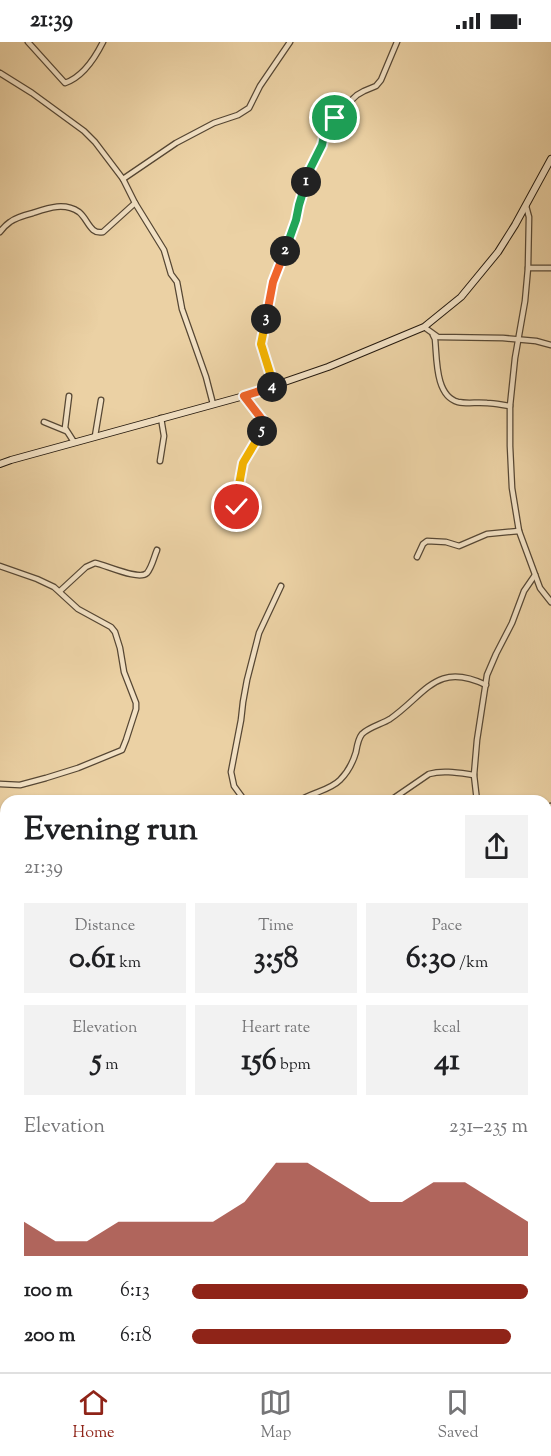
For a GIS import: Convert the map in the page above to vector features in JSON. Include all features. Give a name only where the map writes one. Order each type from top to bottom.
[{"type":"main road","points":[[0,464],[244,396],[328,367],[424,327],[461,297],[498,252],[551,159]]},
{"type":"street","points":[[28,42],[67,83],[75,79],[91,63],[103,42]]},
{"type":"street","points":[[123,179],[176,143],[249,108],[260,86],[290,42]]},
{"type":"street","points":[[274,386],[262,349],[262,334],[273,282],[296,220],[309,171],[328,128],[357,94],[376,86],[381,80],[397,42]]},
{"type":"street","points":[[0,73],[84,131],[102,150],[123,179],[164,250],[171,274],[177,282],[182,309],[213,404]]},
{"type":"street","points":[[0,231],[9,222],[21,216],[46,208],[67,207],[81,214],[93,230],[98,233],[103,232],[135,203]]},
{"type":"street","points":[[526,206],[529,217],[528,268],[510,406],[512,488],[519,531],[540,588],[551,602]]},
{"type":"street","points":[[528,268],[551,268]]},
{"type":"street","points":[[424,327],[435,339],[438,375],[450,398],[457,402],[510,406]]},
{"type":"street","points":[[433,335],[445,338],[536,341],[551,345]]},
{"type":"street","points":[[69,396],[65,428],[74,442]]},
{"type":"street","points":[[237,507],[243,463],[264,427],[264,422],[244,396]]},
{"type":"street","points":[[95,436],[101,400]]},
{"type":"street","points":[[160,461],[164,436],[161,418]]},
{"type":"street","points":[[44,422],[67,432]]},
{"type":"street","points":[[417,557],[423,544],[427,541],[446,542],[459,546],[487,534],[519,531]]},
{"type":"street","points":[[60,591],[86,567],[95,563],[143,576],[149,570],[157,550]]},
{"type":"street","points":[[0,566],[46,583],[60,591],[78,609],[108,624],[115,632],[124,672],[135,696],[136,708],[122,750],[78,768],[36,781],[20,785],[0,784]]},
{"type":"street","points":[[476,795],[474,775],[488,675],[524,591],[535,575]]},
{"type":"street","points":[[241,795],[234,786],[231,772],[246,680],[259,633],[281,586]]},
{"type":"street","points":[[313,795],[331,787],[348,771],[361,735],[391,718],[432,683],[450,676],[464,677],[486,685]]},
{"type":"street","points":[[398,795],[434,772],[474,775]]},
{"type":"route","points":[[237,507],[243,463],[264,427],[264,422],[244,396],[274,386],[261,344],[273,282],[296,220],[309,171],[324,136],[335,118]]}]
